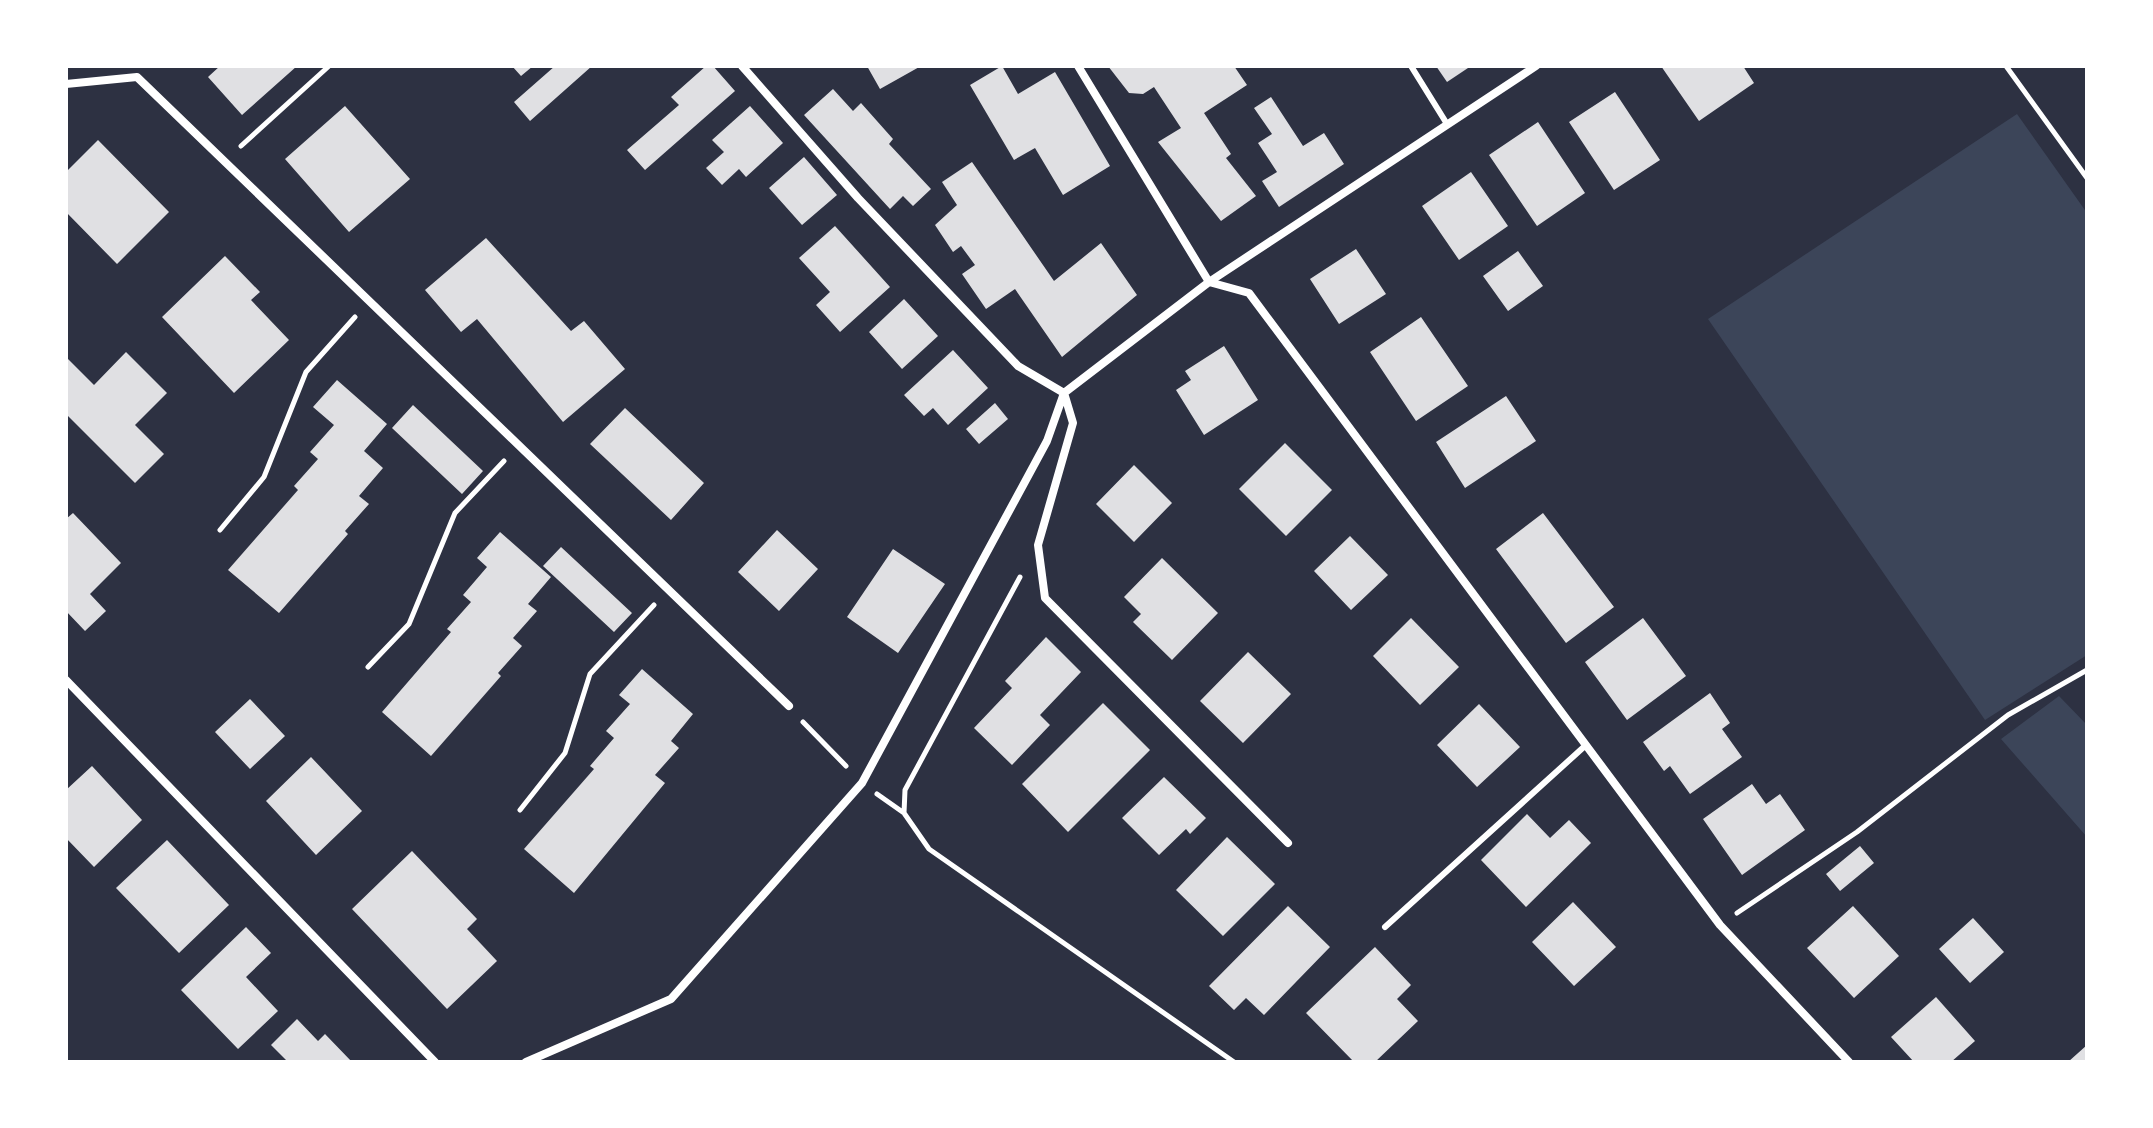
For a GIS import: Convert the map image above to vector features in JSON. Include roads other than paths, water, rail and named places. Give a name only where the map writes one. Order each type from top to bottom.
[{"type":"street","points":[[136,66],[137,77],[789,706]]},
{"type":"street","points":[[742,66],[858,198],[1018,366],[1064,393],[1073,423],[1038,545],[1045,598],[1288,843]]},
{"type":"street","points":[[1078,66],[1209,282],[1249,293],[1720,925],[1849,1062]]},
{"type":"street","points":[[526,1062],[671,999],[862,783],[1047,441],[1064,393],[1209,282],[1536,66]]},
{"type":"street","points":[[66,84],[137,77]]},
{"type":"street","points":[[66,680],[435,1062]]},
{"type":"lane","points":[[1411,66],[1447,124]]},
{"type":"lane","points":[[1385,927],[1586,745]]}]
